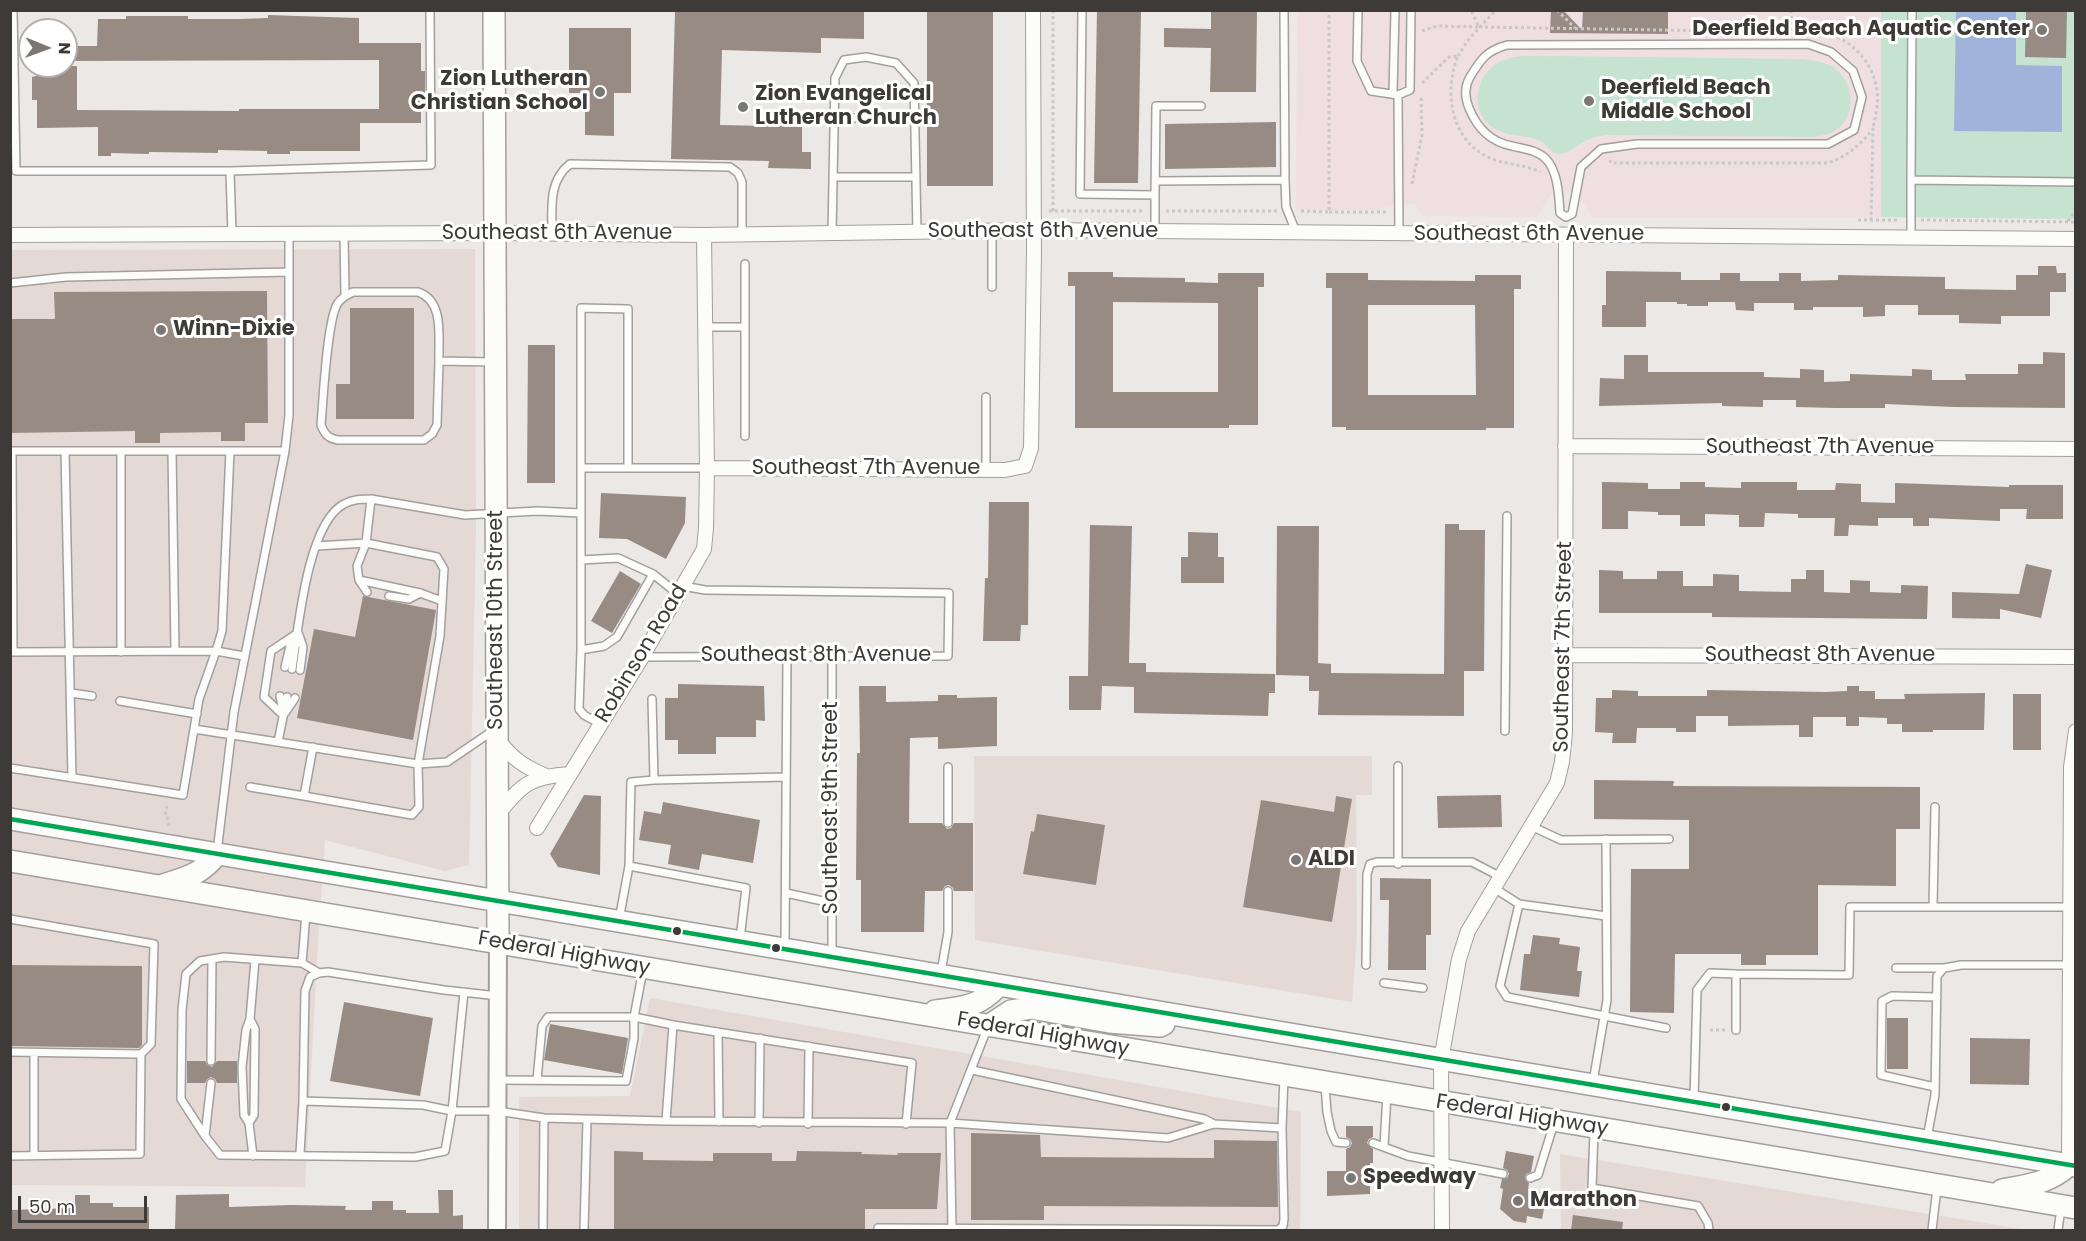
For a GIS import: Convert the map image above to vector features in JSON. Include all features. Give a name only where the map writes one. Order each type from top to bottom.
[{"type":"main road","name":"Southeast 10th Street","points":[[494,10],[498,942]]},
{"type":"main road","name":"Federal Highway","points":[[10,819],[2072,1165]]},
{"type":"main road","points":[[160,886],[199,873],[217,854]]},
{"type":"main road","name":"Federal Highway","points":[[10,861],[2069,1207]]},
{"type":"main road","points":[[916,1014],[970,1005],[987,998],[998,986]]},
{"type":"main road","points":[[988,1026],[1011,1011],[1031,1008],[1109,1022],[1160,1026],[1177,1016]]},
{"type":"main road","points":[[1987,1193],[2040,1183],[2058,1176],[2072,1165]]},
{"type":"street","points":[[1033,10],[1034,230]]},
{"type":"street","name":"Southeast 6th Avenue","points":[[10,235],[344,233],[742,235],[1034,230],[2076,239]]},
{"type":"street","name":"Southeast 7th Avenue","points":[[707,468],[1005,470],[1025,466],[1031,448],[1034,230]]},
{"type":"street","points":[[704,235],[707,468]]},
{"type":"street","name":"Southeast 7th Street","points":[[1442,1230],[1441,1060],[1459,959],[1468,931],[1557,783],[1562,762],[1565,732],[1566,235]]},
{"type":"street","name":"Southeast 7th Avenue","points":[[1565,446],[2076,449]]},
{"type":"street","name":"Robinson Road","points":[[537,828],[642,657],[704,549],[707,468]]},
{"type":"street","name":"Southeast 8th Avenue","points":[[1565,655],[2076,657]]},
{"type":"street","points":[[2072,1165],[2071,767],[2076,731]]},
{"type":"street","points":[[498,733],[512,757],[527,768],[546,776]]},
{"type":"street","points":[[498,814],[514,794],[529,782],[546,776],[569,774]]},
{"type":"street","name":"Southeast 10th Street","points":[[497,1230],[498,942]]},
{"type":"lane","points":[[13,10],[16,171],[230,171],[431,165],[430,10]]},
{"type":"lane","points":[[1082,10],[1080,194],[1155,195]]},
{"type":"lane","points":[[1284,10],[1286,207],[1296,233]]},
{"type":"lane","points":[[1358,10],[1357,61],[1371,91],[1396,94],[1410,90],[1411,10]]},
{"type":"lane","points":[[1395,10],[1399,234]]},
{"type":"lane","points":[[1911,238],[1912,10]]},
{"type":"lane","points":[[1809,44],[1832,52],[1853,71],[1862,97],[1854,130],[1828,144],[1637,144],[1600,149],[1581,167],[1572,214],[1566,217],[1560,213],[1558,185],[1548,160],[1532,150],[1508,146],[1487,136],[1475,123],[1466,99],[1466,83],[1478,63],[1491,50],[1507,45],[1809,44]]},
{"type":"lane","points":[[832,233],[835,78],[844,60],[866,57],[896,63],[914,83],[917,232]]},
{"type":"lane","points":[[1155,232],[1156,106],[1201,106]]},
{"type":"lane","points":[[834,118],[915,118]]},
{"type":"lane","points":[[552,234],[552,199],[556,182],[559,172],[570,164],[730,167],[738,173],[742,182],[742,235]]},
{"type":"lane","points":[[230,171],[232,234]]},
{"type":"lane","points":[[833,177],[916,177]]},
{"type":"lane","points":[[1156,181],[1285,180]]},
{"type":"lane","points":[[1911,180],[2076,182]]},
{"type":"lane","points":[[1566,217],[1566,235]]},
{"type":"lane","points":[[992,231],[992,288]]},
{"type":"lane","points":[[344,233],[345,296]]},
{"type":"lane","points":[[217,854],[231,736],[244,656],[285,451],[289,415],[289,234]]},
{"type":"lane","points":[[745,264],[745,436]]},
{"type":"lane","points":[[10,283],[66,277],[289,272]]},
{"type":"lane","points":[[353,292],[418,292],[427,295],[437,310],[439,361],[437,425],[432,434],[424,440],[360,440],[330,438],[325,434],[321,425],[330,335],[336,304],[345,296],[353,292]]},
{"type":"lane","points":[[600,724],[584,715],[579,709],[581,308],[628,309],[628,468]]},
{"type":"lane","points":[[705,327],[745,327]]},
{"type":"lane","points":[[439,361],[495,362]]},
{"type":"lane","points":[[986,397],[986,470]]},
{"type":"lane","points":[[244,656],[216,651],[12,652],[11,451],[285,451]]},
{"type":"lane","points":[[65,451],[72,778]]},
{"type":"lane","points":[[121,451],[121,652]]},
{"type":"lane","points":[[172,451],[175,651]]},
{"type":"lane","points":[[10,768],[183,795],[199,699],[222,631],[230,451]]},
{"type":"lane","points":[[581,468],[707,468]]},
{"type":"lane","points":[[289,668],[298,633],[308,571],[316,546],[330,517],[342,504],[357,499],[371,499],[465,515],[537,511],[581,513]]},
{"type":"lane","points":[[367,592],[359,580],[357,566],[366,543],[371,499]]},
{"type":"lane","points":[[1505,731],[1507,516]]},
{"type":"lane","points":[[250,787],[412,815],[418,807],[418,764],[440,636],[444,569],[437,557],[366,543],[316,546]]},
{"type":"lane","points":[[581,560],[618,558],[653,574],[680,590]]},
{"type":"lane","points":[[581,650],[604,646],[617,637],[653,574]]},
{"type":"lane","points":[[359,580],[420,593],[442,601]]},
{"type":"lane","name":"Southeast 8th Avenue","points":[[642,657],[948,656],[949,593],[680,590]]},
{"type":"lane","points":[[389,596],[409,599],[420,593]]},
{"type":"lane","points":[[298,633],[303,647],[300,670]]},
{"type":"lane","points":[[284,715],[264,697],[272,651],[298,633]]},
{"type":"lane","points":[[785,949],[787,657]]},
{"type":"lane","name":"Southeast 9th Street","points":[[832,657],[832,958]]},
{"type":"lane","points":[[71,693],[92,696]]},
{"type":"lane","points":[[278,742],[287,697],[284,715]]},
{"type":"lane","points":[[652,699],[654,780]]},
{"type":"lane","points":[[120,701],[197,714]]},
{"type":"lane","points":[[194,729],[418,764],[447,762],[498,733]]},
{"type":"lane","points":[[304,796],[313,747]]},
{"type":"lane","points":[[1398,766],[1398,864]]},
{"type":"lane","points":[[948,767],[948,823]]},
{"type":"lane","points":[[619,921],[629,866],[631,782],[786,777]]},
{"type":"lane","points":[[1933,907],[1935,807]]},
{"type":"lane","points":[[1531,826],[1561,840],[1669,839]]},
{"type":"lane","points":[[1592,1085],[1606,1000],[1606,839]]},
{"type":"lane","points":[[1366,965],[1367,874],[1370,864],[1377,862],[1398,864],[1472,862],[1519,904],[1606,916]]},
{"type":"lane","points":[[629,866],[746,888],[740,941]]},
{"type":"lane","points":[[940,976],[948,932],[948,891]]},
{"type":"lane","points":[[786,892],[832,903]]},
{"type":"lane","points":[[1519,904],[1500,986],[1507,997],[1666,1028]]},
{"type":"lane","points":[[1694,1102],[1697,990],[1710,973],[1849,975],[1850,907],[2070,907]]},
{"type":"lane","points":[[302,963],[307,911]]},
{"type":"lane","points":[[10,920],[154,944],[151,1044],[141,1054],[140,1154],[10,1156]]},
{"type":"lane","points":[[319,973],[302,963],[224,957],[200,961],[186,974],[182,1010],[181,1099],[220,1155],[300,1154],[415,1157],[445,1151],[452,1111],[464,992]]},
{"type":"lane","points":[[211,1061],[212,959]]},
{"type":"lane","points":[[253,1156],[249,1123],[244,1116],[242,1067],[246,1030],[250,1020],[255,960]]},
{"type":"lane","points":[[1896,968],[1944,968],[1961,964],[2072,971]]},
{"type":"lane","points":[[497,1080],[626,1081],[643,967]]},
{"type":"lane","points":[[1926,1141],[1935,1087],[1937,976],[1944,968]]},
{"type":"lane","points":[[300,1154],[305,991],[310,977],[328,972],[498,996]]},
{"type":"lane","points":[[1736,1030],[1737,974]]},
{"type":"lane","points":[[1384,983],[1423,988]]},
{"type":"lane","points":[[1935,1087],[1881,1075],[1882,1000],[1892,996],[1937,997]]},
{"type":"lane","points":[[537,1080],[542,1026],[548,1017],[634,1017],[912,1063],[906,1124]]},
{"type":"lane","points":[[249,1123],[254,1115],[255,1040],[255,1029],[250,1020]]},
{"type":"lane","points":[[666,1121],[673,1025]]},
{"type":"lane","points":[[952,1228],[950,1124],[988,1026]]},
{"type":"lane","points":[[718,1032],[719,1122]]},
{"type":"lane","points":[[759,1124],[760,1038]]},
{"type":"lane","points":[[808,1124],[809,1046]]},
{"type":"lane","points":[[10,1052],[141,1054]]},
{"type":"lane","points":[[34,1053],[34,1155]]},
{"type":"lane","points":[[972,1070],[1204,1119],[1214,1124]]},
{"type":"lane","points":[[878,1228],[1278,1230],[1283,1226],[1284,1219],[1282,1128],[1284,1076]]},
{"type":"lane","points":[[205,1136],[211,1083]]},
{"type":"lane","points":[[1325,1083],[1331,1131],[1336,1142],[1346,1143]]},
{"type":"lane","points":[[1384,1146],[1387,1094]]},
{"type":"lane","points":[[303,1101],[423,1105],[452,1111],[497,1111],[544,1118],[587,1120],[759,1124],[950,1124],[1168,1138],[1214,1124],[1282,1128]]},
{"type":"lane","points":[[543,1230],[544,1118]]},
{"type":"lane","points":[[584,1230],[587,1120]]},
{"type":"lane","points":[[1530,1178],[1538,1175],[1543,1164],[1554,1121]]},
{"type":"lane","points":[[1594,1128],[1592,1188],[1698,1206],[1708,1223],[1709,1230]]},
{"type":"lane","points":[[1373,1143],[1408,1156],[1503,1174]]},
{"type":"lane","points":[[1932,1230],[1937,1185]]},
{"type":"lane","points":[[2058,1230],[2069,1207]]},
{"type":"path","points":[[1053,10],[1053,211]]},
{"type":"path","points":[[1471,10],[1479,27]]},
{"type":"path","points":[[1496,10],[1468,40],[1452,70],[1453,113],[1464,136],[1472,146],[1490,158],[1531,168],[1542,173],[1548,181],[1555,178]]},
{"type":"path","points":[[1557,10],[1575,29]]},
{"type":"path","points":[[1791,10],[1792,32]]},
{"type":"path","points":[[1422,31],[1437,26],[1479,27]]},
{"type":"path","points":[[1421,84],[1449,57],[1458,56]]},
{"type":"path","points":[[1411,192],[1422,135],[1421,94]]},
{"type":"path","points":[[1611,163],[1828,164],[1854,150],[1873,129],[1871,220]]},
{"type":"path","points":[[2068,222],[2076,211]]},
{"type":"path","points":[[1329,212],[1399,212]]},
{"type":"path","points":[[167,806],[165,815],[169,828]]},
{"type":"shaded area","name":"Deerfield Beach Middle School","points":[[1297,11],[1881,11],[1881,217],[1593,218],[1576,192],[1553,191],[1536,217],[1423,216],[1415,204],[1384,206],[1380,210],[1296,210]]},
{"type":"shaded area","points":[[475,249],[476,531],[469,865],[445,871],[325,840],[305,1187],[11,1185],[11,250]]},
{"type":"shaded area","points":[[974,756],[1372,756],[1372,795],[1356,795],[1357,936],[1352,1002],[975,940]]},
{"type":"shaded area","points":[[650,998],[1301,1112],[1300,1230],[519,1230],[519,1097],[630,1096]]},
{"type":"shaded area","points":[[1560,1154],[2027,1230],[1561,1230]]},
{"type":"green space","points":[[1881,11],[2075,11],[2075,219],[1881,217]]},
{"type":"green space","points":[[1516,57],[1801,59],[1825,63],[1833,67],[1841,74],[1850,91],[1850,111],[1840,127],[1831,133],[1813,137],[1609,135],[1592,138],[1570,151],[1558,154],[1552,152],[1539,140],[1508,134],[1492,127],[1484,119],[1478,101],[1478,90],[1487,72],[1504,60]]},
{"type":"water","points":[[1956,11],[2016,11],[2016,65],[2062,66],[2062,132],[1954,131]]},
{"type":"building","points":[[864,10],[864,39],[821,38],[821,53],[722,50],[720,125],[768,126],[769,111],[802,112],[802,152],[811,152],[811,169],[768,168],[769,161],[671,159],[675,11]]},
{"type":"building","points":[[927,10],[993,10],[993,186],[927,186]]},
{"type":"building","points":[[1097,10],[1141,10],[1138,183],[1094,183]]},
{"type":"building","points":[[1211,10],[1257,10],[1256,92],[1210,92],[1211,48],[1164,47],[1164,28],[1211,29]]},
{"type":"building","points":[[1551,10],[1563,10],[1582,30],[1583,10],[1668,10],[1668,34],[1550,33]]},
{"type":"building","points":[[2026,10],[2067,10],[2066,58],[2025,57]]},
{"type":"building","points":[[268,15],[359,18],[359,43],[421,43],[421,71],[425,71],[425,94],[421,94],[421,123],[360,123],[360,151],[290,151],[290,154],[218,150],[218,153],[149,152],[149,154],[111,153],[111,156],[98,156],[98,127],[37,128],[37,100],[32,100],[32,78],[77,78],[77,110],[379,109],[379,60],[78,61],[78,46],[97,46],[98,19],[126,19],[126,16],[188,16],[188,19],[268,18]]},
{"type":"building","points":[[569,28],[631,28],[631,93],[614,93],[614,136],[585,135],[585,93],[569,93]]},
{"type":"building","points":[[1276,122],[1276,167],[1165,169],[1165,124]]},
{"type":"building","points":[[2038,266],[2056,266],[2057,273],[2066,273],[2066,292],[2050,292],[2050,316],[2001,316],[2001,324],[1959,323],[1959,315],[1918,315],[1918,305],[1885,305],[1885,316],[1863,317],[1863,307],[1813,307],[1813,310],[1794,310],[1794,303],[1754,303],[1754,311],[1736,310],[1735,302],[1708,302],[1708,306],[1687,306],[1687,304],[1677,304],[1677,302],[1646,302],[1646,327],[1602,327],[1602,305],[1606,305],[1606,271],[1681,272],[1681,280],[1720,280],[1720,273],[1740,273],[1740,281],[1779,281],[1779,273],[1801,273],[1801,281],[1838,280],[1838,275],[1945,277],[1945,289],[2016,290],[2016,275],[2038,275]]},
{"type":"building","points":[[1068,272],[1113,272],[1113,277],[1185,278],[1185,282],[1218,283],[1218,273],[1264,273],[1264,287],[1258,287],[1258,425],[1229,425],[1229,428],[1075,428],[1075,286],[1068,286]],"holes":[[[1113,302],[1218,303],[1218,392],[1113,392]]]},
{"type":"building","points":[[1326,273],[1368,273],[1368,280],[1475,281],[1475,275],[1521,275],[1521,289],[1514,289],[1514,428],[1346,430],[1346,427],[1332,427],[1332,288],[1326,288]],"holes":[[[1368,305],[1475,305],[1476,395],[1368,395]]]},
{"type":"building","name":"Winn-Dixie","points":[[267,291],[268,423],[245,423],[245,441],[221,441],[221,432],[160,433],[160,443],[135,443],[135,431],[10,433],[10,319],[55,319],[54,292]]},
{"type":"building","points":[[350,308],[414,308],[414,419],[336,419],[336,384],[350,384]]},
{"type":"building","points":[[528,345],[555,345],[555,483],[527,483]]},
{"type":"building","points":[[2043,352],[2065,353],[2065,408],[1885,404],[1885,408],[1796,407],[1796,400],[1763,400],[1763,407],[1722,406],[1722,403],[1599,406],[1600,378],[1624,379],[1624,355],[1648,355],[1648,372],[1764,372],[1764,377],[1800,378],[1800,369],[1824,370],[1824,382],[1850,381],[1850,374],[1912,376],[1912,369],[1932,370],[1932,380],[1966,380],[1965,374],[2018,374],[2018,364],[2043,364]]},
{"type":"building","points":[[1602,482],[1648,483],[1648,489],[1680,489],[1680,482],[1705,482],[1705,487],[1741,488],[1741,482],[1797,482],[1797,490],[1835,490],[1836,483],[1861,484],[1861,502],[1895,503],[1895,483],[2009,487],[2009,485],[2063,485],[2063,519],[2026,519],[2027,509],[2000,509],[2000,521],[1929,518],[1929,526],[1913,526],[1913,518],[1878,518],[1878,526],[1849,525],[1848,536],[1834,536],[1835,518],[1798,518],[1798,514],[1765,513],[1764,527],[1739,527],[1739,515],[1705,514],[1705,526],[1680,526],[1680,515],[1628,511],[1628,529],[1602,529]]},
{"type":"building","points":[[601,493],[686,497],[685,523],[666,559],[627,539],[599,538]]},
{"type":"building","points":[[989,502],[1029,502],[1028,625],[1021,625],[1020,641],[983,641],[985,578],[988,578]]},
{"type":"building","points":[[1445,524],[1459,524],[1459,530],[1485,530],[1484,671],[1464,671],[1464,716],[1318,715],[1319,691],[1309,691],[1309,676],[1276,675],[1277,526],[1319,526],[1318,663],[1331,664],[1331,673],[1444,674]]},
{"type":"building","points":[[1090,525],[1132,526],[1129,663],[1146,663],[1146,672],[1275,674],[1275,693],[1269,693],[1268,716],[1134,713],[1134,687],[1102,686],[1101,710],[1069,710],[1069,676],[1088,676]]},
{"type":"building","points":[[1188,532],[1218,533],[1218,557],[1224,557],[1224,583],[1181,583],[1181,557],[1188,557]]},
{"type":"building","points":[[2026,564],[2052,570],[2041,618],[2000,609],[2000,619],[1952,618],[1952,592],[2019,594]]},
{"type":"building","points":[[1599,570],[1623,571],[1623,579],[1657,579],[1657,571],[1683,571],[1683,586],[1713,586],[1713,574],[1739,575],[1739,591],[1791,592],[1791,579],[1806,579],[1806,570],[1824,570],[1824,592],[1850,593],[1850,580],[1870,581],[1870,592],[1901,593],[1901,585],[1928,586],[1927,619],[1712,617],[1712,613],[1599,613]]},
{"type":"building","points":[[620,571],[641,584],[612,633],[591,621]]},
{"type":"building","points":[[363,596],[436,610],[413,740],[297,718],[314,629],[355,637]]},
{"type":"building","points":[[678,684],[764,686],[765,721],[756,720],[756,737],[716,737],[716,754],[678,754],[678,740],[665,740],[665,698],[678,698]]},
{"type":"building","points":[[859,686],[886,686],[886,702],[938,701],[938,695],[957,695],[957,698],[997,697],[997,746],[938,749],[938,737],[910,738],[909,823],[942,823],[947,829],[951,828],[954,823],[973,823],[973,891],[954,891],[949,885],[945,886],[942,891],[925,891],[924,932],[861,932],[861,880],[856,880],[857,753],[860,753]]},
{"type":"building","points":[[1847,686],[1859,686],[1859,691],[1875,691],[1875,699],[1905,699],[1904,694],[1985,693],[1984,730],[1902,732],[1902,724],[1887,724],[1887,718],[1859,717],[1859,726],[1846,726],[1846,717],[1813,717],[1813,737],[1799,737],[1799,725],[1728,726],[1728,716],[1696,716],[1696,732],[1676,732],[1676,728],[1637,728],[1636,743],[1612,743],[1613,733],[1595,732],[1596,698],[1612,698],[1612,690],[1638,691],[1638,696],[1707,696],[1707,690],[1826,692],[1847,691]]},
{"type":"building","points":[[2013,694],[2041,694],[2041,750],[2013,750]]},
{"type":"building","points":[[1594,780],[1674,781],[1673,786],[1920,787],[1920,829],[1896,829],[1896,886],[1818,885],[1818,955],[1766,955],[1766,965],[1741,965],[1741,954],[1675,954],[1674,1013],[1630,1012],[1631,869],[1689,869],[1689,820],[1594,819]]},
{"type":"building","points":[[584,795],[601,796],[600,875],[558,867],[550,854]]},
{"type":"building","points":[[1501,795],[1502,827],[1438,828],[1437,796]]},
{"type":"building","name":"ALDI","points":[[1336,796],[1352,799],[1332,922],[1243,907],[1261,800],[1334,812]]},
{"type":"building","points":[[663,802],[760,820],[753,863],[702,854],[699,870],[668,864],[671,845],[639,840],[644,811],[661,814]]},
{"type":"building","points":[[1037,814],[1105,825],[1096,885],[1023,874],[1031,831],[1034,832]]},
{"type":"building","points":[[1380,878],[1431,879],[1431,935],[1426,935],[1426,970],[1388,970],[1389,900],[1380,900]]},
{"type":"building","points":[[1533,935],[1560,938],[1559,944],[1580,947],[1577,971],[1582,971],[1579,997],[1520,990],[1524,954],[1530,954]]},
{"type":"building","points":[[10,965],[142,966],[142,1045],[139,1048],[10,1046]]},
{"type":"building","points":[[344,1002],[433,1018],[420,1096],[330,1081]]},
{"type":"building","points":[[1887,1018],[1908,1018],[1908,1069],[1887,1069]]},
{"type":"building","points":[[550,1024],[628,1038],[622,1074],[544,1060]]},
{"type":"building","points":[[1970,1038],[2030,1039],[2029,1085],[1970,1084]]},
{"type":"building","points":[[187,1061],[205,1061],[212,1067],[217,1061],[237,1061],[237,1083],[217,1083],[211,1077],[205,1083],[187,1083]]},
{"type":"building","points":[[1346,1126],[1373,1126],[1373,1137],[1367,1143],[1373,1149],[1373,1163],[1370,1163],[1370,1194],[1327,1196],[1327,1171],[1346,1171],[1346,1149],[1352,1143],[1346,1137]]},
{"type":"building","points":[[971,1133],[1040,1135],[1041,1157],[1214,1158],[1214,1140],[1277,1141],[1278,1207],[1044,1206],[1044,1220],[971,1220]]},
{"type":"building","points":[[614,1151],[643,1152],[643,1160],[713,1161],[713,1153],[772,1153],[772,1161],[796,1161],[797,1151],[898,1155],[897,1153],[941,1153],[937,1209],[865,1209],[865,1230],[614,1230]]},
{"type":"building","points":[[1506,1151],[1534,1156],[1531,1172],[1526,1174],[1525,1179],[1529,1183],[1528,1190],[1547,1193],[1542,1219],[1527,1216],[1526,1223],[1514,1221],[1500,1209],[1502,1179],[1507,1178],[1509,1174],[1503,1168]]},
{"type":"building","points":[[438,1190],[453,1190],[453,1216],[463,1215],[463,1230],[175,1230],[176,1195],[229,1194],[229,1207],[346,1206],[345,1210],[372,1210],[372,1201],[393,1201],[393,1210],[406,1210],[406,1213],[439,1213]]},
{"type":"building","points":[[75,1195],[90,1195],[90,1203],[113,1203],[113,1207],[149,1207],[149,1230],[10,1230],[10,1210],[75,1208]]},
{"type":"building","points":[[1573,1215],[1623,1222],[1622,1230],[1571,1230]]},
{"type":"transit line","points":[[10,819],[2076,1166]]},
{"type":"place","name":"Deerfield Beach Aquatic Center","points":[[2042,30]]},
{"type":"place","name":"Zion Lutheran Christian School","points":[[600,92]]},
{"type":"place","name":"Deerfield Beach Middle School","points":[[1589,101]]},
{"type":"place","name":"Zion Evangelical Lutheran Church","points":[[743,107]]},
{"type":"place","name":"Winn-Dixie","points":[[161,330]]},
{"type":"place","name":"ALDI","points":[[1296,860]]},
{"type":"place","name":"Speedway","points":[[1351,1178]]},
{"type":"place","name":"Marathon","points":[[1518,1201]]}]
